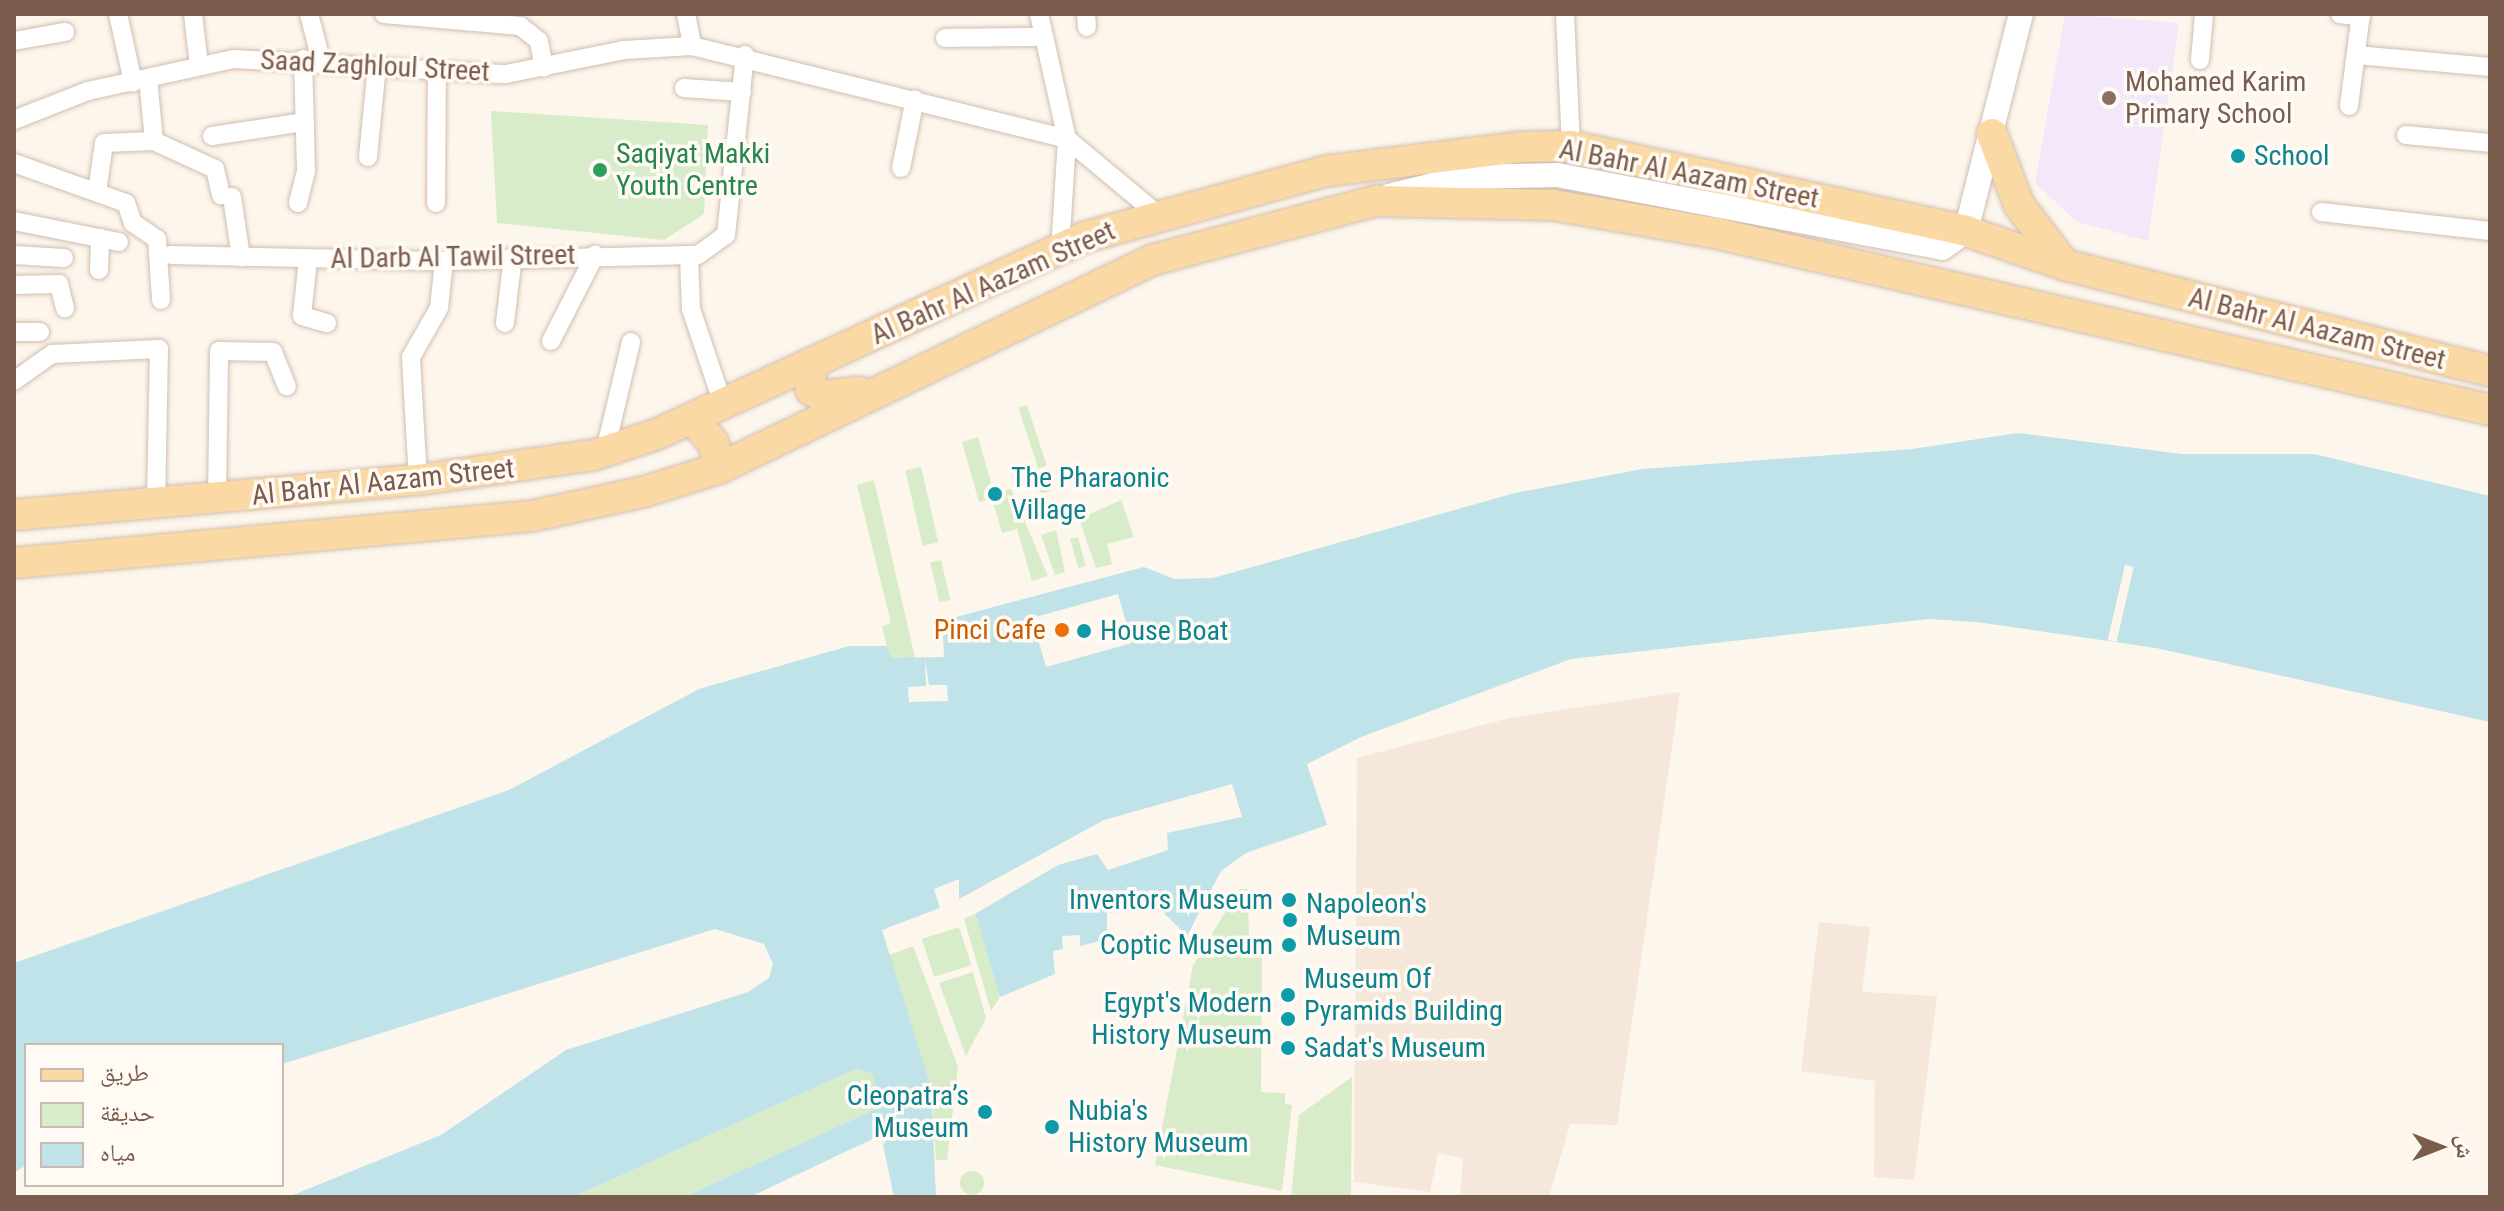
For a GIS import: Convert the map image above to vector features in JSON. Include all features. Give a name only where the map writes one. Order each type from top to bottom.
[{"type":"main road","points":[[1992,134],[2019,205],[2065,265]]},
{"type":"main road","name":"Al Bahr Al Aazam Street","points":[[14,515],[217,500],[418,480],[605,451],[692,419],[1060,249],[1157,214],[1327,171],[1571,146],[1966,231],[2065,265],[2490,371]]},
{"type":"main road","name":"Al Bahr Al Aazam Street","points":[[14,563],[532,516],[720,468],[1152,260],[1376,201],[1553,205],[1715,233],[2490,410]]},
{"type":"main road","points":[[810,364],[811,390],[822,396],[880,390]]},
{"type":"main road","points":[[692,419],[713,442],[720,468]]},
{"type":"street","points":[[118,14],[140,80],[154,141]]},
{"type":"street","points":[[193,14],[199,66]]},
{"type":"street","points":[[298,203],[312,59],[309,14]]},
{"type":"street","points":[[384,14],[520,26],[539,41],[544,68]]},
{"type":"street","points":[[686,14],[692,46]]},
{"type":"street","points":[[1039,14],[1067,139],[1060,249]]},
{"type":"street","points":[[1565,14],[1571,146]]},
{"type":"street","points":[[1376,201],[1465,177],[1557,175],[1927,249],[1953,244],[1966,231],[2021,14]]},
{"type":"street","points":[[2200,60],[2204,14]]},
{"type":"street","points":[[2340,14],[2361,15],[2349,106]]},
{"type":"street","points":[[14,41],[65,32]]},
{"type":"street","points":[[945,38],[1044,37]]},
{"type":"street","name":"Saad Zaghloul Street","points":[[14,120],[140,80],[199,66],[312,59],[437,72],[544,68],[624,50],[692,46],[745,55],[1067,139]]},
{"type":"street","points":[[723,404],[691,309],[689,257],[726,235],[745,55]]},
{"type":"street","points":[[2356,55],[2490,67]]},
{"type":"street","points":[[368,157],[377,66]]},
{"type":"street","points":[[436,203],[437,72]]},
{"type":"street","points":[[684,88],[742,92]]},
{"type":"street","points":[[901,168],[915,99]]},
{"type":"street","points":[[212,136],[305,122]]},
{"type":"street","points":[[2406,135],[2490,143]]},
{"type":"street","points":[[1067,139],[1157,214]]},
{"type":"street","points":[[97,192],[104,143],[154,141],[215,169],[226,196],[241,257]]},
{"type":"street","points":[[14,163],[126,203],[133,223],[155,233],[161,300]]},
{"type":"street","points":[[2321,212],[2490,231]]},
{"type":"street","points":[[14,221],[119,242]]},
{"type":"street","points":[[99,270],[100,238]]},
{"type":"street","points":[[14,255],[64,258]]},
{"type":"street","name":"Al Darb Al Tawil Street","points":[[171,255],[444,261],[513,256],[689,257]]},
{"type":"street","points":[[551,341],[595,255]]},
{"type":"street","points":[[505,323],[513,256]]},
{"type":"street","points":[[308,259],[302,316],[327,323]]},
{"type":"street","points":[[418,480],[411,357],[439,308],[444,261]]},
{"type":"street","points":[[14,285],[59,284],[65,308]]},
{"type":"street","points":[[14,332],[40,332]]},
{"type":"street","points":[[605,451],[631,342]]},
{"type":"street","points":[[14,381],[52,354],[159,349],[156,504]]},
{"type":"street","points":[[217,500],[219,351],[273,352],[287,386]]},
{"type":"shaded area","name":"Mohamed Karim Primary School","points":[[2065,14],[2179,23],[2148,241],[2077,222],[2035,183]]},
{"type":"shaded area","points":[[1680,692],[1617,1125],[1570,1124],[1549,1197],[1460,1197],[1463,1158],[1438,1153],[1430,1192],[1354,1182],[1357,758],[1509,718]]},
{"type":"shaded area","points":[[1819,922],[1870,927],[1862,992],[1937,996],[1914,1180],[1874,1177],[1875,1081],[1801,1071]]},
{"type":"green space","name":"Saqiyat Makki Youth Centre","points":[[491,111],[708,125],[704,214],[664,240],[497,223]]},
{"type":"green space","points":[[1027,405],[1047,466],[1038,469],[1018,408]]},
{"type":"green space","points":[[978,437],[994,493],[1011,489],[1048,576],[1032,581],[1017,529],[1002,533],[992,498],[979,502],[962,442]]},
{"type":"green space","points":[[921,467],[938,542],[923,546],[905,471]]},
{"type":"green space","points":[[1044,473],[1051,476],[1054,483],[1051,490],[1044,493],[1037,490],[1034,483],[1037,476]]},
{"type":"green space","points":[[874,480],[915,658],[890,658],[882,626],[891,623],[857,485]]},
{"type":"green space","points":[[1121,500],[1134,537],[1107,544],[1112,564],[1096,568],[1079,519]]},
{"type":"green space","points":[[1056,530],[1065,572],[1055,575],[1041,535]]},
{"type":"green space","points":[[1078,537],[1086,566],[1078,568],[1070,539]]},
{"type":"green space","points":[[941,560],[950,600],[940,602],[930,562]]},
{"type":"green space","points":[[1239,889],[1248,889],[1249,945],[1262,945],[1261,1092],[1285,1093],[1285,1104],[1292,1105],[1282,1191],[1155,1165],[1193,965]]},
{"type":"green space","points":[[975,914],[1000,997],[991,1011],[964,919]]},
{"type":"green space","points":[[959,927],[971,965],[934,977],[922,939]]},
{"type":"green space","points":[[913,946],[958,1067],[947,1160],[936,1160],[931,1087],[889,955]]},
{"type":"green space","points":[[973,972],[986,1018],[966,1056],[939,983]]},
{"type":"green space","points":[[856,1069],[873,1074],[878,1108],[684,1197],[573,1197]]},
{"type":"green space","points":[[1352,1077],[1351,1197],[1291,1197],[1299,1115]]},
{"type":"green space","points":[[972,1171],[981,1174],[984,1183],[981,1192],[972,1195],[963,1192],[960,1183],[963,1174]]},
{"type":"water","points":[[2018,433],[2182,454],[2314,454],[2490,496],[2490,722],[2156,648],[1977,622],[1929,619],[1571,659],[1361,737],[1307,764],[1327,825],[1246,853],[1221,871],[1187,936],[1161,910],[1107,913],[1107,939],[1080,946],[1080,935],[1062,936],[1063,949],[1053,951],[1055,974],[1000,997],[975,914],[1058,865],[1097,854],[1108,870],[1168,850],[1167,833],[1242,817],[1232,784],[1104,820],[959,899],[959,879],[934,889],[940,908],[882,930],[931,1087],[936,1197],[894,1197],[881,1135],[750,1197],[684,1197],[878,1108],[873,1074],[856,1069],[573,1197],[288,1197],[441,1135],[566,1050],[748,992],[769,978],[773,964],[764,944],[715,929],[284,1063],[284,1043],[24,1043],[24,1166],[14,1173],[14,963],[509,790],[699,689],[849,646],[887,646],[891,658],[944,657],[943,636],[954,630],[952,618],[1144,567],[1175,579],[1213,578],[1515,493],[1643,469],[1912,449]],"holes":[[[1118,594],[1132,643],[1046,667],[1032,618]]]},
{"type":"pier","points":[[2125,565],[2134,567],[2116,642],[2108,640]]},
{"type":"pier","points":[[925,658],[929,685],[947,685],[948,701],[909,702],[908,687],[926,686]]},
{"type":"place","name":"Mohamed Karim Primary School","points":[[2109,98]]},
{"type":"place","name":"School","points":[[2238,156]]},
{"type":"place","name":"Saqiyat Makki Youth Centre","points":[[600,170]]},
{"type":"place","name":"The Pharaonic Village","points":[[995,494]]},
{"type":"place","name":"Pinci Cafe","points":[[1062,630]]},
{"type":"place","name":"House Boat","points":[[1084,631]]},
{"type":"place","name":"Inventors Museum","points":[[1289,900]]},
{"type":"place","name":"Napoleon's Museum","points":[[1290,920]]},
{"type":"place","name":"Coptic Museum","points":[[1289,945]]},
{"type":"place","name":"Museum Of Pyramids Building","points":[[1288,995]]},
{"type":"place","name":"Egypt's Modern History Museum","points":[[1288,1019]]},
{"type":"place","name":"Sadat's Museum","points":[[1288,1048]]},
{"type":"place","name":"Cleopatra’s Museum","points":[[985,1112]]},
{"type":"place","name":"Nubia's History Museum","points":[[1052,1127]]}]
